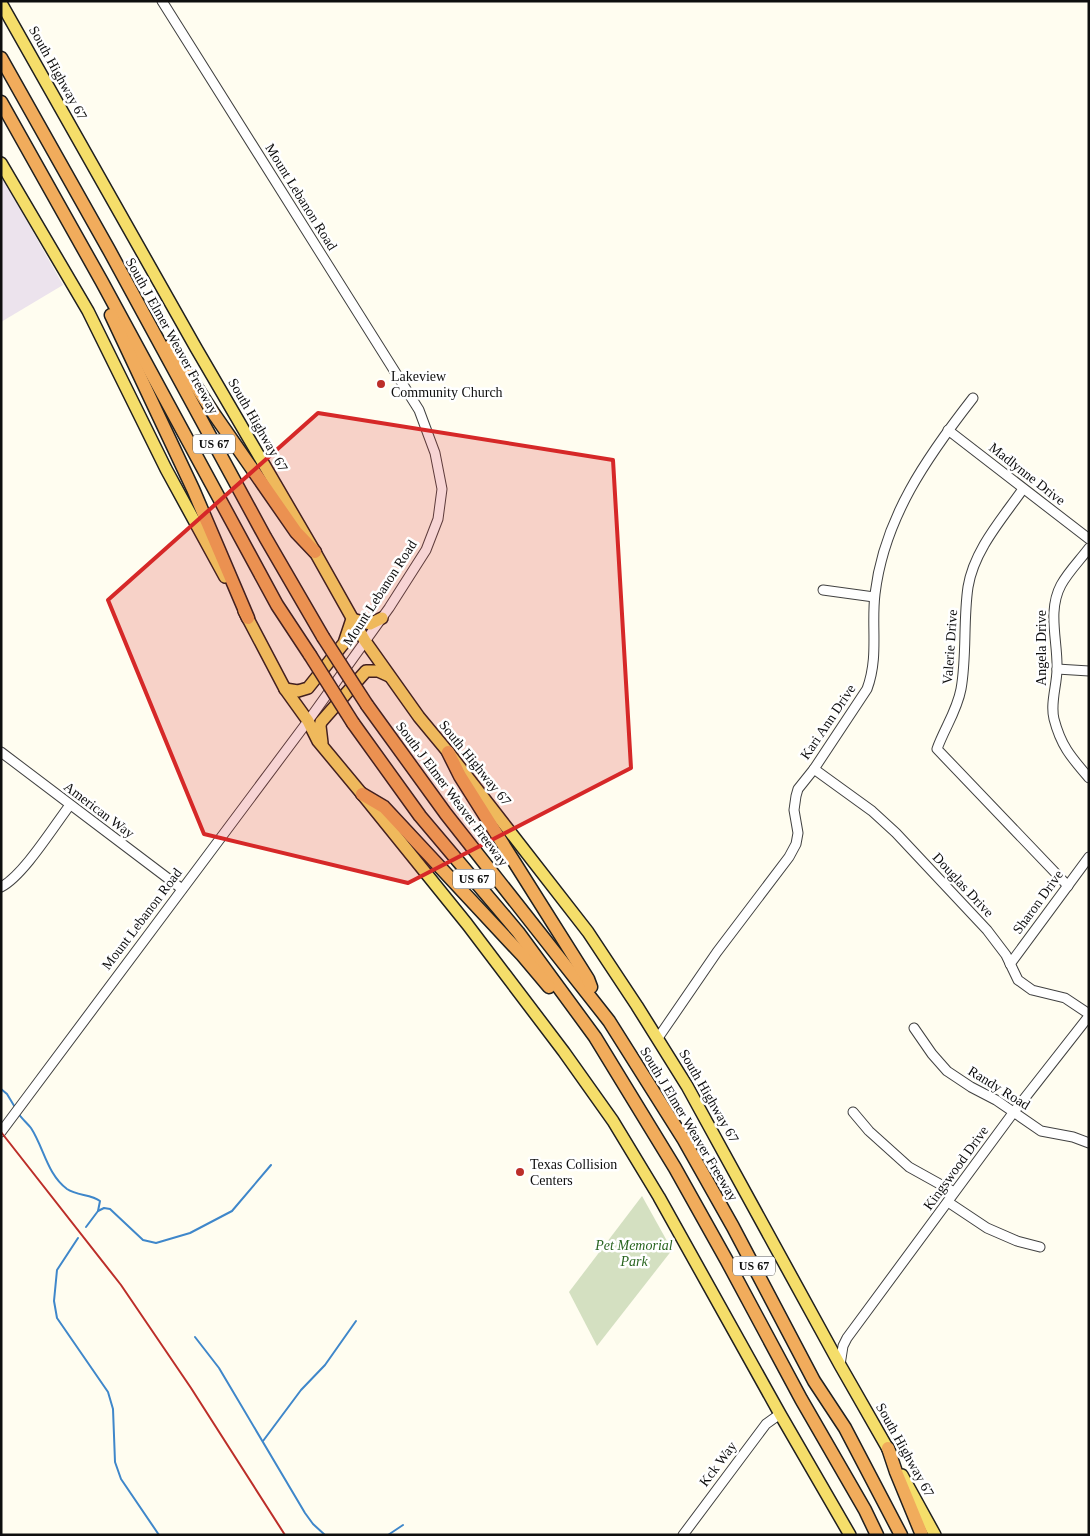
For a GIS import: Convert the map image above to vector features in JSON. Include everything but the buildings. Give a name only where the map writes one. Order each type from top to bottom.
[{"type":"highway","name":"South J Elmer Weaver Freeway","points":[[1,58],[265,537],[323,637],[367,705],[446,814],[597,1003],[684,1140],[733,1227],[814,1380],[845,1428],[900,1535]]},
{"type":"highway","name":"US 67","points":[[1,102],[102,282],[277,605],[353,723],[420,816],[518,932],[595,1036],[675,1168],[801,1399],[865,1510],[877,1535]]},
{"type":"highway","points":[[108,250],[122,263],[183,368],[214,414],[296,532],[315,552]]},
{"type":"highway","points":[[102,282],[105,304],[194,489],[248,618]]},
{"type":"highway","points":[[448,752],[460,776],[588,979],[597,1003]]},
{"type":"highway","points":[[362,794],[384,807],[522,954],[567,1009],[595,1036]]},
{"type":"highway","points":[[888,1448],[922,1535]]},
{"type":"main road","name":"South Highway 67","points":[[1,3],[365,642],[419,718],[448,752],[588,932],[658,1038],[738,1177],[935,1535]]},
{"type":"main road","points":[[1,162],[88,311],[166,469],[285,689],[308,721],[318,741],[472,932],[564,1052],[613,1121],[659,1196],[780,1414],[850,1535]]},
{"type":"main road","points":[[285,689],[298,691],[308,688],[344,643],[352,619],[370,624],[382,618]]},
{"type":"main road","points":[[322,745],[321,722],[366,671],[378,671],[389,676]]},
{"type":"street","name":"Mount Lebanon Road","points":[[1,1132],[365,642],[426,550],[438,518],[442,489],[435,454],[419,410],[162,1]]},
{"type":"street","name":"Kari Ann Drive","points":[[658,1038],[718,952],[789,857],[796,844],[798,833],[794,810],[798,789],[814,769],[867,689],[873,674],[874,596],[879,567],[897,512],[948,430],[973,398]]},
{"type":"street","name":"Madlynne Drive","points":[[948,430],[1089,539]]},
{"type":"street","name":"Valerie Drive","points":[[1023,489],[986,542],[976,562],[968,586],[964,629],[965,663],[961,692],[953,714],[942,733],[937,749],[1068,886]]},
{"type":"street","name":"Angela Drive","points":[[1089,548],[1061,585],[1056,600],[1054,616],[1057,669],[1053,709],[1053,717],[1066,751],[1089,778]]},
{"type":"street","points":[[823,590],[874,596]]},
{"type":"street","points":[[1057,669],[1089,670]]},
{"type":"street","name":"American Way","points":[[1,752],[182,889]]},
{"type":"street","name":"Douglas Drive","points":[[814,769],[872,811],[896,833],[987,930],[1000,947],[1018,980],[1032,990],[1065,998],[1089,1015]]},
{"type":"street","points":[[1,887],[7,884],[19,872],[70,805]]},
{"type":"street","name":"Sharon Drive","points":[[1010,964],[1089,857]]},
{"type":"street","name":"Kingswood Drive","points":[[840,1365],[843,1346],[847,1338],[1013,1113],[1089,1015]]},
{"type":"street","name":"Randy Road","points":[[914,1028],[932,1054],[947,1071],[971,1088],[996,1100],[1041,1131],[1073,1137],[1089,1143]]},
{"type":"street","points":[[854,1112],[869,1131],[903,1162],[954,1192]]},
{"type":"street","points":[[948,1202],[987,1228],[1016,1241],[1040,1247]]},
{"type":"street","points":[[828,1342],[838,1342],[847,1338]]},
{"type":"street","name":"Kck Way","points":[[683,1535],[766,1424],[780,1414]]},
{"type":"highlighted area","points":[[318,413],[613,460],[631,768],[408,883],[204,834],[108,600]]},
{"type":"shaded area","points":[[1,175],[63,285],[1,322]]},
{"type":"green space","name":"Pet Memorial Park","points":[[642,1196],[672,1250],[597,1346],[569,1292]]},
{"type":"waterway","points":[[1,1089],[7,1094],[16,1109]]},
{"type":"waterway","points":[[18,1113],[31,1128],[50,1168],[60,1183],[75,1193],[100,1201],[98,1211],[86,1227]]},
{"type":"waterway","points":[[98,1211],[104,1208],[110,1209],[143,1240],[156,1243],[190,1233],[232,1211],[271,1165]]},
{"type":"waterway","points":[[78,1238],[57,1270],[54,1301],[57,1318],[108,1392],[113,1409],[115,1462],[121,1479],[159,1535]]},
{"type":"waterway","points":[[263,1441],[301,1390],[325,1365],[356,1321]]},
{"type":"waterway","points":[[195,1337],[219,1368],[305,1513],[325,1535]]},
{"type":"waterway","points":[[388,1535],[403,1525]]},
{"type":"railway","points":[[1,1132],[121,1285],[191,1388],[285,1535]]},
{"type":"place","name":"Lakeview Community Church","points":[[381,384]]},
{"type":"place","name":"Texas Collision Centers","points":[[520,1172]]}]
